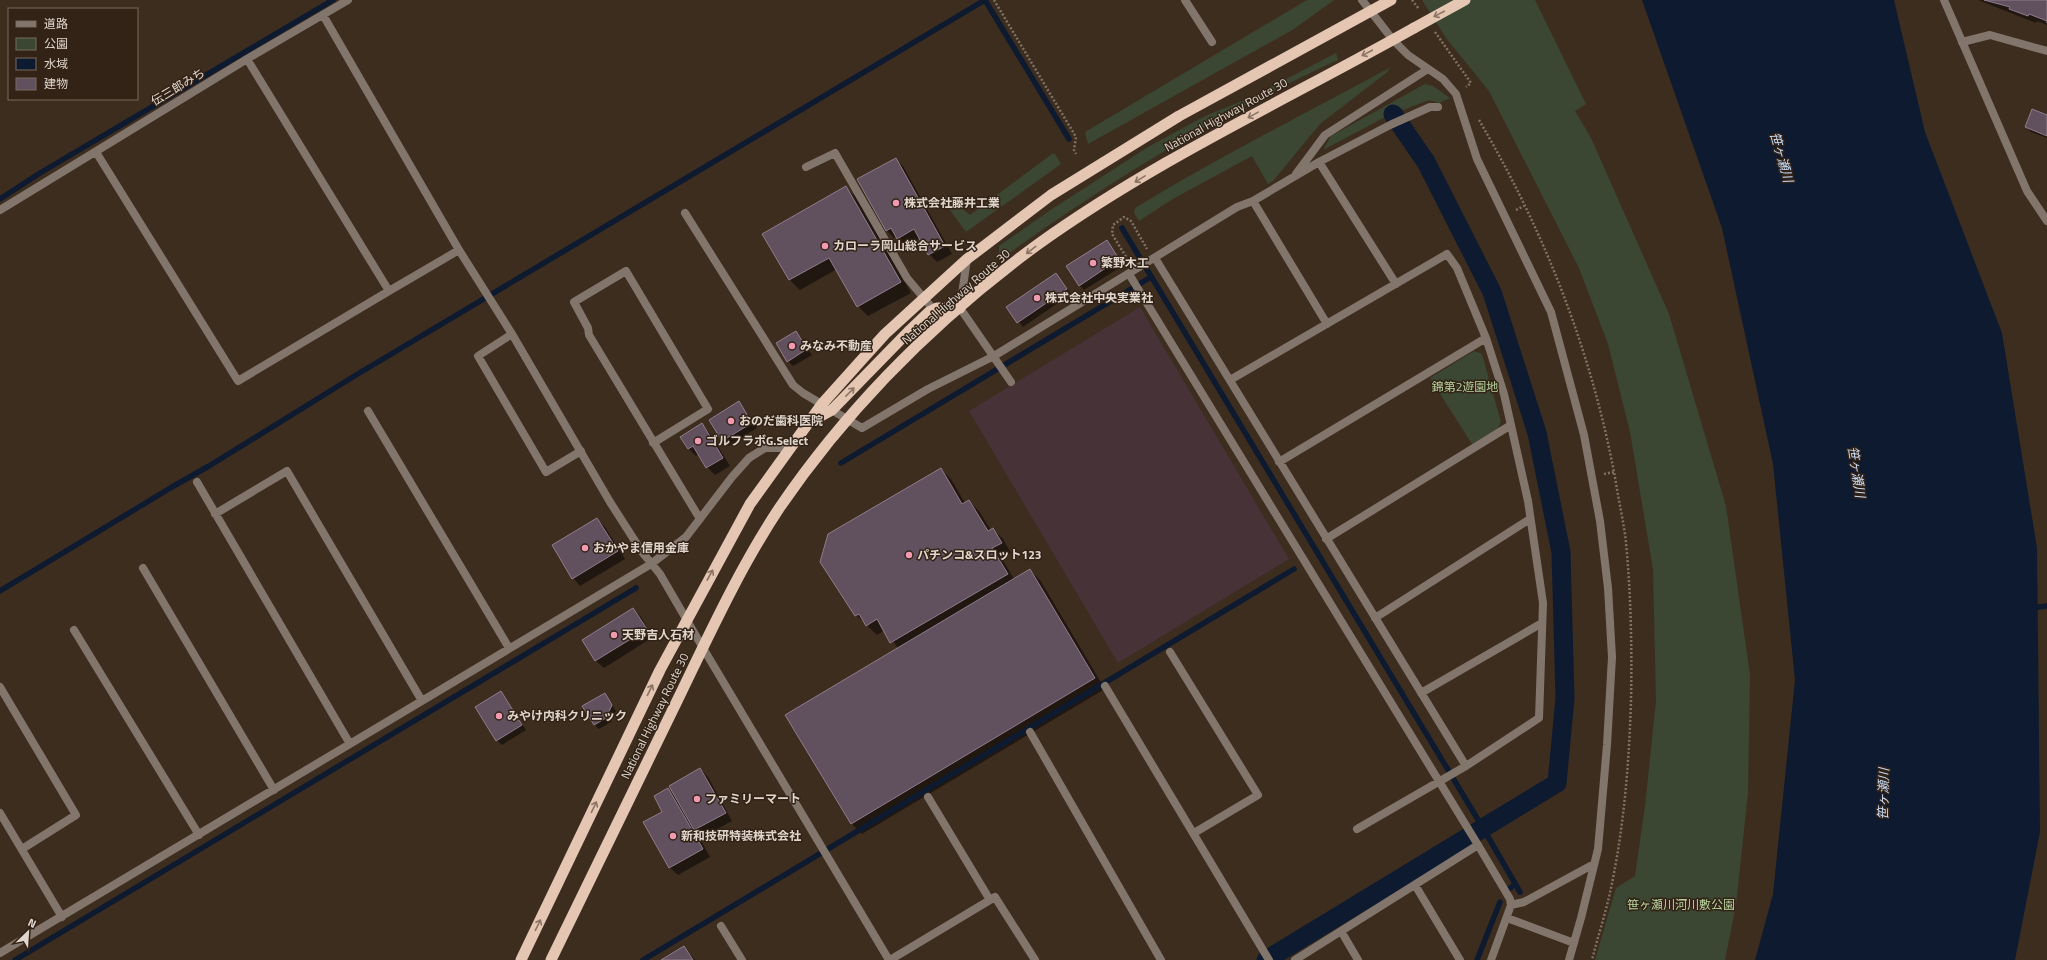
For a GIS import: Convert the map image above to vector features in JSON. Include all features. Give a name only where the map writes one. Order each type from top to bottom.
[{"type":"highway","name":"National Highway Route 30","points":[[521,960],[660,670],[686,619],[750,504],[822,404],[885,334],[967,259],[1051,195],[1178,116],[1369,10],[1391,0]]},
{"type":"highway","name":"National Highway Route 30","points":[[551,960],[703,648],[752,552],[779,509],[802,477],[848,420],[917,346],[960,308],[1037,245],[1110,197],[1182,154],[1465,0]]},
{"type":"highway","points":[[808,423],[832,410],[908,332],[933,310],[937,308],[960,308]]},
{"type":"street","name":"伝三郎みち","points":[[0,210],[247,59],[348,0]]},
{"type":"street","points":[[1185,0],[1212,42]]},
{"type":"street","points":[[1362,0],[1393,40],[1408,55],[1443,79],[1456,94],[1477,159],[1551,312],[1584,435],[1598,506],[1608,588],[1612,657],[1606,760],[1598,849],[1569,960]]},
{"type":"street","points":[[1944,0],[2027,191],[2045,217]]},
{"type":"street","points":[[323,15],[459,250],[512,334],[610,502],[651,564],[660,574],[890,960],[995,897],[1035,960]]},
{"type":"street","points":[[1962,42],[1990,35],[2047,51]]},
{"type":"street","points":[[247,59],[389,290]]},
{"type":"street","points":[[1293,177],[1325,135],[1428,69]]},
{"type":"street","points":[[685,213],[793,385],[803,393],[862,428],[928,389],[995,358],[1134,273],[1170,247],[1237,207],[1253,201],[1319,162],[1390,125],[1430,107],[1438,107]]},
{"type":"street","points":[[96,152],[238,381],[389,290],[459,250]]},
{"type":"street","points":[[806,167],[835,153],[907,278],[944,322]]},
{"type":"street","points":[[1319,162],[1396,284]]},
{"type":"street","points":[[1253,201],[1326,324]]},
{"type":"street","points":[[1230,380],[1447,254],[1457,268],[1486,338],[1504,394],[1530,519],[1543,603],[1539,718],[1443,781],[1357,829]]},
{"type":"street","points":[[967,259],[960,308],[1011,382]]},
{"type":"street","points":[[1152,260],[1230,380],[1466,766]]},
{"type":"street","points":[[653,443],[708,409],[626,271],[574,302],[588,328],[589,335],[653,443],[700,519]]},
{"type":"street","points":[[1134,273],[1138,289],[1443,781],[1476,843],[1510,899],[1511,905],[1507,918],[1491,960]]},
{"type":"street","points":[[512,334],[478,356],[546,472],[581,451]]},
{"type":"street","points":[[1279,462],[1486,338]]},
{"type":"street","points":[[368,411],[509,648]]},
{"type":"street","points":[[1326,539],[1511,425]]},
{"type":"street","points":[[0,953],[651,564],[686,537],[732,477],[749,458],[765,448],[789,448]]},
{"type":"street","points":[[216,514],[287,471],[422,701]]},
{"type":"street","points":[[197,482],[350,744]]},
{"type":"street","points":[[1375,618],[1530,519]]},
{"type":"street","points":[[143,568],[274,790]]},
{"type":"street","points":[[1421,693],[1542,623]]},
{"type":"street","points":[[74,630],[199,835]]},
{"type":"street","points":[[1170,652],[1258,795],[1194,833]]},
{"type":"street","points":[[1105,686],[1267,957]]},
{"type":"street","points":[[0,687],[76,815],[22,849]]},
{"type":"street","points":[[1030,732],[1077,811],[1082,826],[1161,960]]},
{"type":"street","points":[[928,797],[990,900]]},
{"type":"street","points":[[0,813],[62,917]]},
{"type":"street","points":[[1295,960],[1415,885],[1476,843]]},
{"type":"street","points":[[1511,905],[1524,902],[1594,864]]},
{"type":"street","points":[[1415,885],[1460,960]]},
{"type":"street","points":[[1507,918],[1574,943]]},
{"type":"street","points":[[721,926],[742,960]]},
{"type":"street","points":[[1341,931],[1358,960]]},
{"type":"path","points":[[994,0],[1076,137],[1074,150],[1076,154]]},
{"type":"path","points":[[1412,0],[1421,13]]},
{"type":"path","points":[[1430,26],[1471,83],[1456,94]]},
{"type":"path","points":[[1520,208],[1524,206]]},
{"type":"path","points":[[1134,273],[1112,234],[1113,225],[1124,218],[1130,221],[1152,260]]},
{"type":"path","points":[[1113,219],[1116,223]]},
{"type":"path","points":[[1608,473],[1614,472]]},
{"type":"path","points":[[1627,654],[1632,654]]},
{"type":"shaded area","points":[[1140,307],[1289,559],[1118,663],[969,411]]},
{"type":"green space","points":[[1307,0],[1334,0],[1294,29],[1088,144],[1085,132]]},
{"type":"green space","name":"笹ヶ瀬川河川敷公園","points":[[1422,0],[1535,0],[1586,104],[1575,111],[1591,138],[1669,314],[1726,506],[1750,675],[1748,793],[1736,905],[1725,960],[1595,960],[1616,888],[1635,876],[1645,806],[1656,701],[1653,569],[1630,432],[1608,344],[1579,268],[1489,91],[1446,38]]},
{"type":"green space","points":[[1336,53],[1338,60],[1251,102],[1167,150],[1084,201],[1005,256],[999,254],[999,246],[1052,209],[1148,147],[1205,116],[1252,97]]},
{"type":"green space","points":[[1391,67],[1386,73],[1320,124],[1273,181],[1268,184],[1252,156],[1171,200],[1139,221],[1134,213],[1135,208],[1166,189]]},
{"type":"green space","points":[[1425,84],[1433,86],[1450,98],[1439,103],[1429,100],[1403,110],[1402,108],[1323,150],[1331,136]]},
{"type":"green space","points":[[1052,154],[1055,154],[1061,164],[966,232],[950,210],[944,194],[970,215]]},
{"type":"green space","name":"錦第2遊園地","points":[[1474,351],[1482,354],[1501,422],[1497,430],[1472,444],[1430,378]]},
{"type":"water","name":"笹ヶ瀬川","points":[[1642,0],[1894,0],[1925,132],[2002,333],[2037,548],[2040,832],[2015,960],[1755,960],[1773,894],[1795,680],[1773,464],[1722,228]]},
{"type":"building","points":[[1984,0],[2047,0],[2047,21],[2029,14],[2028,16],[2009,9],[2010,7]]},
{"type":"building","points":[[2032,109],[2047,115],[2047,136],[2025,127]]},
{"type":"building","name":"株式会社藤井工業","points":[[896,158],[945,246],[928,255],[914,229],[897,239],[891,228],[886,231],[857,179]]},
{"type":"building","name":"カローラ岡山総合サービス","points":[[846,186],[901,282],[857,307],[829,258],[789,280],[762,234]]},
{"type":"building","name":"繁野木工","points":[[1107,240],[1119,259],[1079,286],[1066,266]]},
{"type":"building","name":"株式会社中央実業社","points":[[1056,273],[1067,289],[1017,323],[1006,307]]},
{"type":"building","name":"みなみ不動産","points":[[796,331],[807,349],[787,362],[776,343]]},
{"type":"building","name":"おのだ歯科医院","points":[[739,401],[752,423],[722,441],[709,420]]},
{"type":"building","name":"ゴルフラボG.Select","points":[[702,423],[723,458],[706,468],[693,446],[688,449],[680,437]]},
{"type":"building","name":"パチンコ&スロット123","points":[[941,468],[962,504],[969,500],[988,531],[993,528],[1002,543],[992,548],[1008,574],[890,643],[877,619],[866,626],[859,614],[855,616],[820,562],[828,534]]},
{"type":"building","name":"おかやま信用金庫","points":[[597,518],[618,551],[572,579],[552,545]]},
{"type":"building","points":[[1030,569],[1095,678],[851,824],[785,715]]},
{"type":"building","name":"天野吉人石材","points":[[633,608],[647,629],[595,661],[582,640]]},
{"type":"building","name":"みやけ内科クリニック","points":[[501,691],[522,725],[496,741],[475,707]]},
{"type":"building","points":[[605,693],[612,705],[606,718],[594,725],[582,706]]},
{"type":"building","name":"ファミリーマート","points":[[700,768],[726,813],[694,830],[669,786]]},
{"type":"building","name":"新和技研特装株式会社","points":[[668,788],[703,849],[669,868],[643,822],[662,812],[654,796]]},
{"type":"building","points":[[684,946],[693,960],[661,960]]},
{"type":"waterway","points":[[0,199],[40,173],[333,0]]},
{"type":"waterway","points":[[985,0],[1069,139]]},
{"type":"waterway","points":[[0,591],[209,466],[356,375],[985,0]]},
{"type":"waterway","points":[[1266,960],[1557,783],[1565,698],[1561,552],[1537,433],[1492,292],[1426,162],[1393,114]]},
{"type":"waterway","points":[[1122,228],[1520,892]]},
{"type":"waterway","points":[[841,463],[1151,277]]},
{"type":"waterway","points":[[643,960],[1294,569]]},
{"type":"waterway","points":[[15,960],[636,588]]},
{"type":"waterway","points":[[2031,608],[2047,606]]},
{"type":"waterway","points":[[1509,889],[1515,884]]},
{"type":"waterway","points":[[1477,960],[1500,902]]},
{"type":"place","name":"株式会社藤井工業","points":[[896,203]]},
{"type":"place","name":"カローラ岡山総合サービス","points":[[825,246]]},
{"type":"place","name":"繁野木工","points":[[1093,263]]},
{"type":"place","name":"株式会社中央実業社","points":[[1037,298]]},
{"type":"place","name":"みなみ不動産","points":[[792,346]]},
{"type":"place","name":"おのだ歯科医院","points":[[731,421]]},
{"type":"place","name":"ゴルフラボG.Select","points":[[698,441]]},
{"type":"place","name":"おかやま信用金庫","points":[[585,548]]},
{"type":"place","name":"パチンコ&スロット123","points":[[909,555]]},
{"type":"place","name":"天野吉人石材","points":[[614,635]]},
{"type":"place","name":"みやけ内科クリニック","points":[[499,716]]},
{"type":"place","name":"ファミリーマート","points":[[697,799]]},
{"type":"place","name":"新和技研特装株式会社","points":[[673,836]]}]
